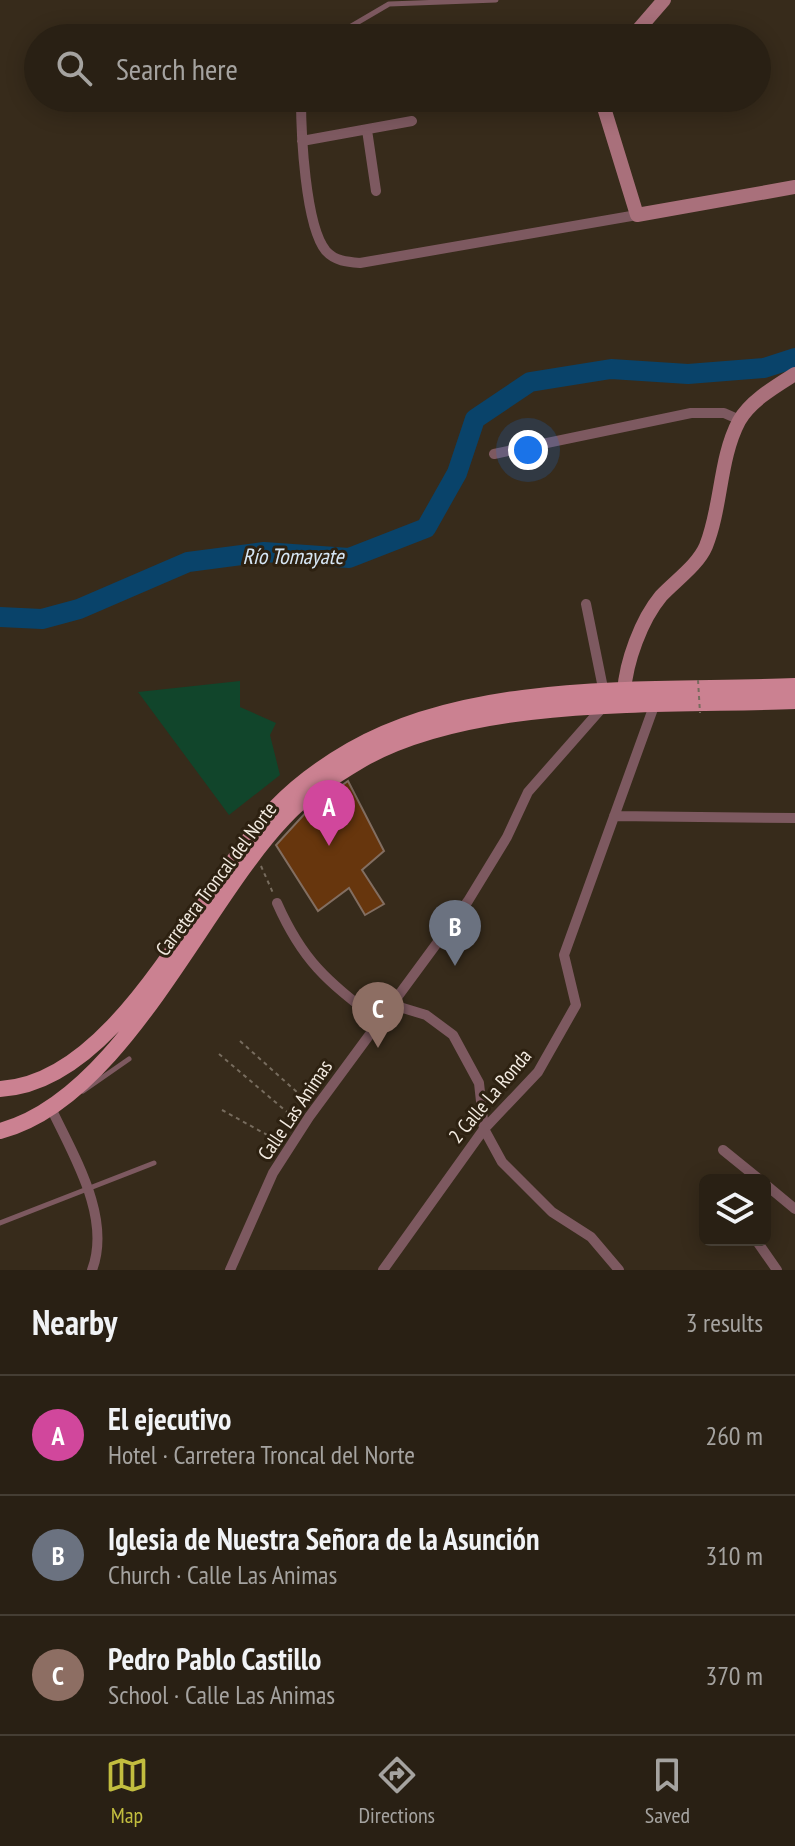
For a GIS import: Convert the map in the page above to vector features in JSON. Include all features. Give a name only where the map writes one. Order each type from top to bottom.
[{"type":"main road","name":"Carretera Troncal del Norte","points":[[0,1131],[57,1103],[97,1065],[140,1014],[256,854],[305,798],[387,747],[485,718],[603,700],[624,692],[795,686]]},
{"type":"main road","name":"Carretera Troncal del Norte","points":[[0,1089],[42,1081],[73,1064],[156,973],[276,808],[323,767],[391,730],[453,710],[552,694],[654,706],[795,701]]},
{"type":"street","points":[[643,24],[664,0]]},
{"type":"street","points":[[301,112],[302,141],[316,236],[327,253],[342,262],[360,263],[795,187]]},
{"type":"street","points":[[605,112],[637,215]]},
{"type":"street","points":[[302,141],[412,121]]},
{"type":"street","points":[[367,130],[376,191]]},
{"type":"street","points":[[624,692],[626,667],[658,600],[704,550],[716,519],[728,456],[740,420],[768,391],[795,374]]},
{"type":"street","points":[[494,454],[691,413],[724,413],[740,420]]},
{"type":"street","points":[[586,604],[603,700]]},
{"type":"street","name":"Calle Las Animas","points":[[230,1270],[273,1173],[303,1126],[468,901],[507,837],[528,792],[603,700]]},
{"type":"street","name":"2 Calle La Ronda","points":[[383,1270],[484,1129],[538,1072],[576,1005],[564,955],[654,706]]},
{"type":"street","points":[[614,816],[795,818]]},
{"type":"street","points":[[277,903],[292,939],[320,975],[380,1022]]},
{"type":"street","points":[[393,1005],[426,1015],[453,1035],[479,1083],[484,1129],[502,1162],[529,1191],[591,1237],[619,1270]]},
{"type":"street","points":[[57,1103],[96,1221],[92,1270]]},
{"type":"street","points":[[723,1150],[753,1174]]},
{"type":"street","points":[[771,1189],[795,1209]]},
{"type":"street","points":[[760,1246],[777,1270]]},
{"type":"lane","points":[[355,24],[389,4],[496,0]]},
{"type":"lane","points":[[57,1103],[96,1083],[129,1059]]},
{"type":"lane","points":[[0,1223],[154,1163]]},
{"type":"path","points":[[698,680],[700,713]]},
{"type":"path","points":[[256,854],[277,903]]},
{"type":"path","points":[[240,1041],[315,1108]]},
{"type":"path","points":[[219,1054],[303,1126]]},
{"type":"path","points":[[222,1110],[289,1148]]},
{"type":"green space","points":[[240,681],[240,707],[276,723],[270,735],[280,775],[229,815],[138,692]]},
{"type":"building","points":[[348,781],[384,851],[362,870],[384,904],[365,915],[349,888],[318,911],[276,845],[309,809]]},
{"type":"waterway","name":"Río Tomayate","points":[[0,617],[42,619],[79,609],[188,562],[264,552],[349,558],[426,528],[457,473],[475,419],[530,382],[611,369],[688,374],[764,368],[795,358]]},
{"type":"place","name":"El ejecutivo","points":[[329,846]]},
{"type":"place","name":"Iglesia de Nuestra Señora de la Asunción","points":[[455,966]]},
{"type":"place","name":"Pedro Pablo Castillo","points":[[378,1048]]}]
